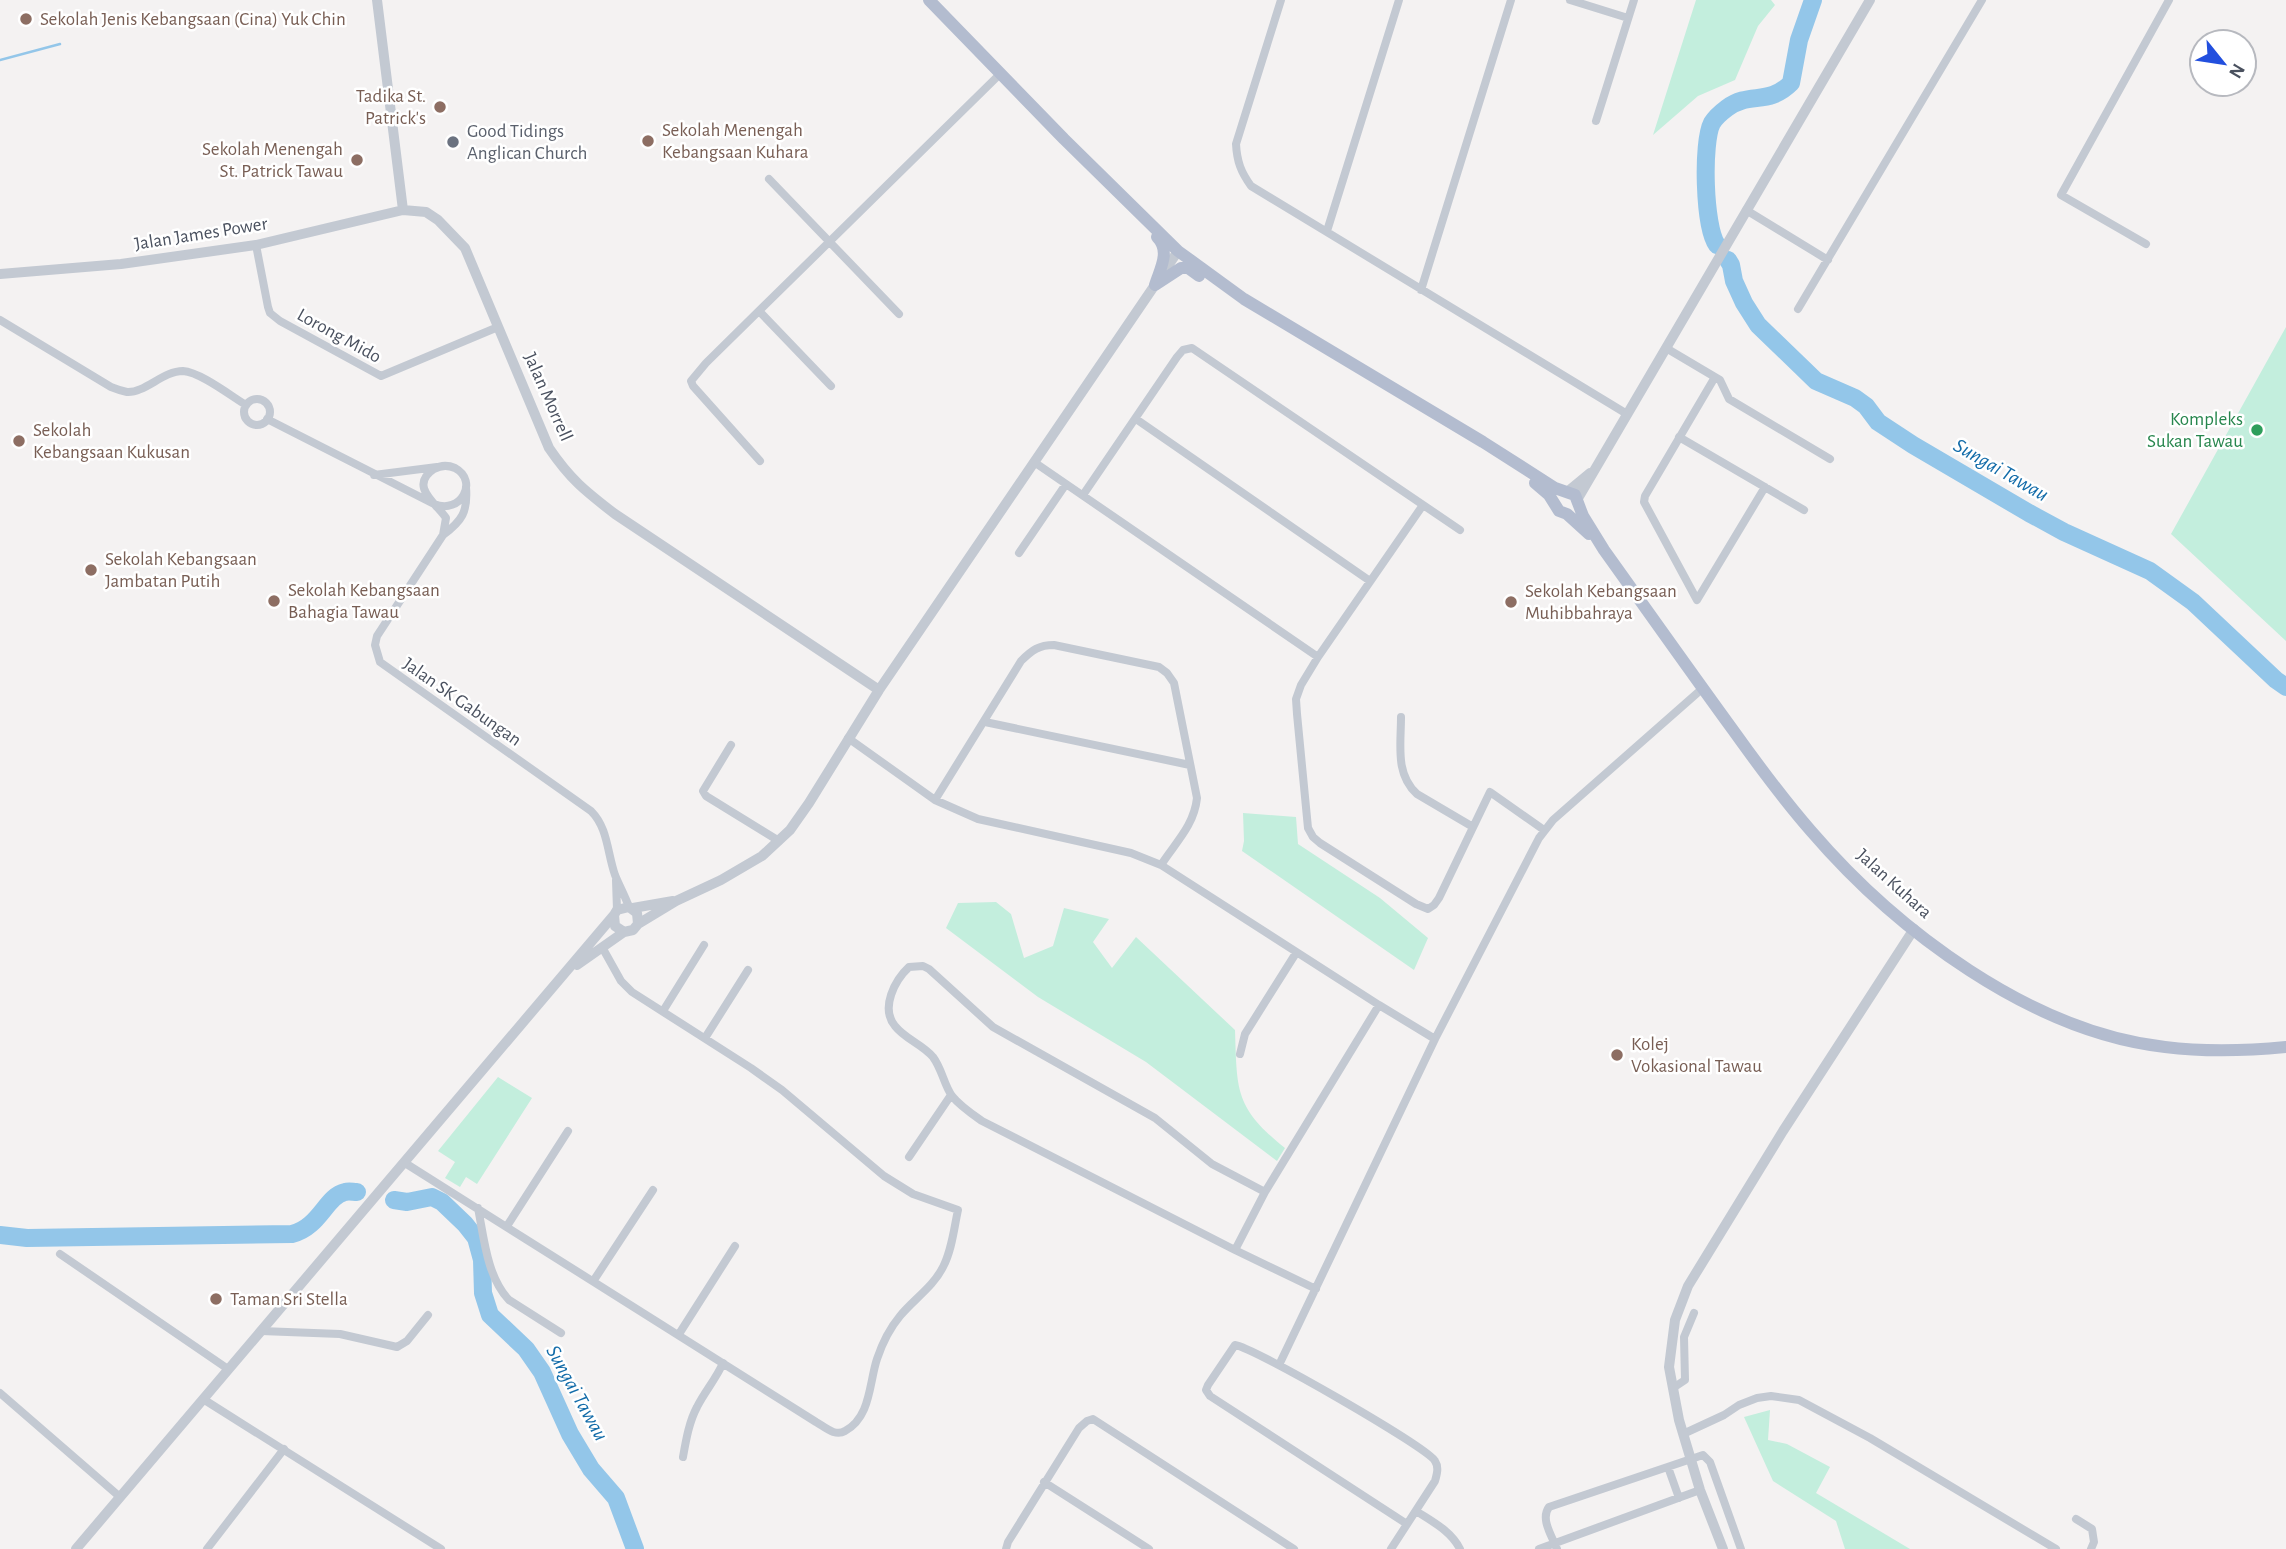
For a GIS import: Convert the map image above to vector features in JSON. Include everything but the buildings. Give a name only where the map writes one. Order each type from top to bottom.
[{"type":"main road","points":[[929,0],[1150,226],[1178,251],[1244,299],[1571,497],[1604,550]]},
{"type":"main road","points":[[1150,226],[1165,250],[1155,285]]},
{"type":"main road","points":[[1155,285],[1185,267],[1233,299],[1244,299]]},
{"type":"main road","points":[[1517,466],[1556,503],[1559,511],[1567,514],[1604,550]]},
{"type":"main road","points":[[1556,503],[1559,495],[1571,497]]},
{"type":"main road","points":[[1567,514],[1574,510],[1571,497]]},
{"type":"main road","name":"Jalan Kuhara","points":[[1604,550],[1770,780],[1812,832],[1869,890],[1914,929],[2003,989],[2032,1005],[2100,1033],[2162,1047],[2221,1051],[2286,1047]]},
{"type":"street","points":[[377,0],[403,210]]},
{"type":"street","points":[[1281,0],[1236,144],[1237,159],[1251,186],[1627,414]]},
{"type":"street","points":[[1327,231],[1399,0]]},
{"type":"street","points":[[1421,290],[1511,0]]},
{"type":"street","points":[[1570,0],[1628,18]]},
{"type":"street","points":[[1596,121],[1634,0]]},
{"type":"street","points":[[1571,497],[1595,468],[1870,0]]},
{"type":"street","points":[[1798,309],[1982,0]]},
{"type":"street","points":[[2146,244],[2061,195],[2169,0]]},
{"type":"street","points":[[760,461],[691,381],[706,363],[1001,73]]},
{"type":"street","points":[[769,179],[899,314]]},
{"type":"street","name":"Jalan James Power","points":[[0,274],[121,264],[256,245],[403,210]]},
{"type":"street","name":"Jalan Morrell","points":[[403,210],[425,212],[438,220],[456,237],[469,256],[549,448],[568,476],[615,514],[879,690]]},
{"type":"street","points":[[1746,210],[1828,260]]},
{"type":"street","name":"Lorong Mido","points":[[256,245],[270,313],[381,376],[498,327]]},
{"type":"street","points":[[561,977],[624,932],[633,930],[638,924],[676,901],[762,856],[779,841],[809,803],[879,690],[1178,251]]},
{"type":"street","points":[[759,311],[831,386]]},
{"type":"street","points":[[0,320],[111,387],[127,392],[134,391],[164,376],[183,371],[246,405]]},
{"type":"street","points":[[1083,495],[1184,350],[1192,348],[1460,530]]},
{"type":"street","points":[[1666,348],[1720,380],[1728,399],[1830,459]]},
{"type":"street","points":[[1714,377],[1644,502],[1697,600],[1765,487]]},
{"type":"street","points":[[252,400],[265,402],[269,410],[267,419],[259,425],[250,423],[244,413],[246,405],[252,400]]},
{"type":"street","points":[[267,419],[374,475],[434,504],[448,507],[454,505],[463,496],[466,487],[462,474],[445,466],[374,475]]},
{"type":"street","points":[[1136,419],[1370,581]]},
{"type":"street","points":[[1679,437],[1804,510]]},
{"type":"street","points":[[1034,462],[1318,657]]},
{"type":"street","points":[[438,467],[432,470],[425,481],[426,494],[446,517],[443,535]]},
{"type":"street","points":[[1019,553],[1066,484]]},
{"type":"street","name":"Jalan SK Gabungan","points":[[466,487],[468,504],[465,511],[456,526],[443,535],[383,626],[375,645],[380,662],[591,811],[599,819],[615,874],[631,908]]},
{"type":"street","points":[[1423,505],[1318,657],[1296,699],[1308,828],[1313,837],[1376,880],[1428,909],[1439,898],[1490,792],[1544,830]]},
{"type":"street","points":[[935,800],[1021,661],[1031,650],[1042,645],[1054,645],[1159,667],[1174,683],[1197,798],[1196,808],[1182,836],[1161,865]]},
{"type":"street","points":[[1279,1365],[1435,1039],[1544,830],[1703,688]]},
{"type":"street","points":[[1401,717],[1401,767],[1409,787],[1472,827]]},
{"type":"street","points":[[985,722],[1190,765]]},
{"type":"street","points":[[848,738],[935,800],[978,819],[1124,851],[1161,865],[1435,1039]]},
{"type":"street","points":[[731,745],[703,791],[706,796],[779,841]]},
{"type":"street","name":"Jalan SK Gabungan","points":[[615,874],[616,913]]},
{"type":"street","points":[[76,1549],[616,913],[676,901]]},
{"type":"street","points":[[631,908],[639,916],[638,924]]},
{"type":"street","points":[[616,913],[615,926],[624,932]]},
{"type":"street","points":[[1723,1549],[1690,1460],[1669,1367],[1672,1336],[1680,1303],[1783,1131],[1914,929]]},
{"type":"street","points":[[663,1011],[705,945]]},
{"type":"street","points":[[405,1163],[824,1427],[838,1434],[851,1427],[866,1406],[876,1363],[888,1335],[899,1317],[935,1280],[943,1267],[958,1210],[913,1194],[884,1175],[782,1090],[632,992],[621,981],[602,947]]},
{"type":"street","points":[[1240,1054],[1245,1034],[1296,953]]},
{"type":"street","points":[[1265,1192],[1212,1164],[1155,1118],[993,1027],[929,969],[923,966],[909,967],[892,991],[891,1019],[895,1026],[927,1050],[935,1060],[951,1095],[982,1121],[1316,1289]]},
{"type":"street","points":[[705,1038],[748,970]]},
{"type":"street","points":[[1235,1250],[1265,1192],[1379,1005]]},
{"type":"street","points":[[909,1157],[951,1095]]},
{"type":"street","points":[[507,1226],[568,1131]]},
{"type":"street","points":[[594,1280],[653,1190]]},
{"type":"street","points":[[478,1208],[491,1266],[503,1293],[509,1300],[561,1333]]},
{"type":"street","points":[[679,1335],[735,1246]]},
{"type":"street","points":[[60,1254],[228,1369]]},
{"type":"street","points":[[1673,1388],[1685,1380],[1684,1337],[1694,1313]]},
{"type":"street","points":[[261,1331],[340,1334],[397,1348],[407,1341],[428,1315]]},
{"type":"street","points":[[1391,1549],[1435,1481],[1438,1468],[1435,1460],[1415,1444],[1279,1365],[1235,1345],[1206,1390],[1407,1524]]},
{"type":"street","points":[[683,1457],[689,1426],[696,1408],[723,1363]]},
{"type":"street","points":[[0,1393],[120,1497]]},
{"type":"street","points":[[1683,1434],[1757,1398],[1771,1396],[1799,1400],[1870,1438],[2056,1549]]},
{"type":"street","points":[[202,1399],[441,1549]]},
{"type":"street","points":[[1006,1549],[1079,1428],[1093,1419],[1294,1549]]},
{"type":"street","points":[[207,1549],[284,1449]]},
{"type":"street","points":[[1556,1547],[1545,1518],[1549,1507],[1703,1455],[1707,1457],[1741,1549]]},
{"type":"street","points":[[1668,1467],[1679,1498]]},
{"type":"street","points":[[1044,1482],[1149,1549]]},
{"type":"street","points":[[1539,1549],[1556,1547],[1700,1490]]},
{"type":"street","points":[[1416,1511],[1447,1531],[1460,1549]]},
{"type":"street","points":[[2077,1519],[2092,1529],[2094,1542],[2091,1549]]},
{"type":"green space","points":[[1696,0],[1771,0],[1775,5],[1758,26],[1735,80],[1698,96],[1653,135]]},
{"type":"green space","name":"Kompleks Sukan Tawau","points":[[2286,327],[2286,641],[2171,534]]},
{"type":"green space","points":[[1243,813],[1296,817],[1298,844],[1380,898],[1428,938],[1414,970],[1242,851]]},
{"type":"green space","points":[[996,902],[1011,914],[1024,958],[1053,946],[1064,908],[1109,919],[1093,942],[1112,968],[1136,937],[1235,1030],[1242,1097],[1256,1121],[1285,1148],[1277,1161],[1146,1062],[1038,997],[946,928],[958,903]]},
{"type":"green space","points":[[498,1077],[532,1098],[477,1184],[466,1177],[460,1187],[445,1178],[455,1162],[438,1151]]},
{"type":"green space","points":[[1770,1410],[1768,1440],[1787,1444],[1830,1467],[1816,1493],[1910,1549],[1845,1549],[1836,1521],[1773,1481],[1744,1417]]},
{"type":"waterway","name":"Sungai Tawau","points":[[1717,245],[1709,221],[1706,184],[1707,148],[1712,123],[1735,103],[1767,97],[1791,83],[1799,40],[1813,0]]},
{"type":"waterway","points":[[0,60],[60,44]]},
{"type":"waterway","name":"Sungai Tawau","points":[[1728,260],[1744,303],[1758,325],[1816,381],[1855,398],[1866,406],[1878,422],[2029,513],[2150,571],[2193,602],[2286,687]]},
{"type":"waterway","points":[[0,1235],[27,1238],[292,1234],[309,1225],[338,1195],[357,1192]]},
{"type":"waterway","name":"Sungai Tawau","points":[[394,1200],[407,1202],[432,1197],[442,1202],[476,1238],[482,1260],[483,1293],[490,1315],[526,1349],[542,1372],[570,1434],[591,1469],[616,1498],[635,1549]]},
{"type":"place","name":"Sekolah Jenis Kebangsaan (Cina) Yuk Chin","points":[[26,19]]},
{"type":"place","name":"Tadika St. Patrick's","points":[[440,107]]},
{"type":"place","name":"Sekolah Menengah Kebangsaan Kuhara","points":[[648,141]]},
{"type":"place","name":"Good Tidings Anglican Church","points":[[453,142]]},
{"type":"place","name":"Sekolah Menengah St. Patrick Tawau","points":[[357,160]]},
{"type":"place","name":"Kompleks Sukan Tawau","points":[[2257,430]]},
{"type":"place","name":"Sekolah Kebangsaan Kukusan","points":[[19,441]]},
{"type":"place","name":"Sekolah Kebangsaan Jambatan Putih","points":[[91,570]]},
{"type":"place","name":"Sekolah Kebangsaan Bahagia Tawau","points":[[274,601]]},
{"type":"place","name":"Sekolah Kebangsaan Muhibbahraya","points":[[1511,602]]},
{"type":"place","name":"Kolej Vokasional Tawau","points":[[1617,1055]]},
{"type":"place","name":"Taman Sri Stella","points":[[216,1299]]}]
